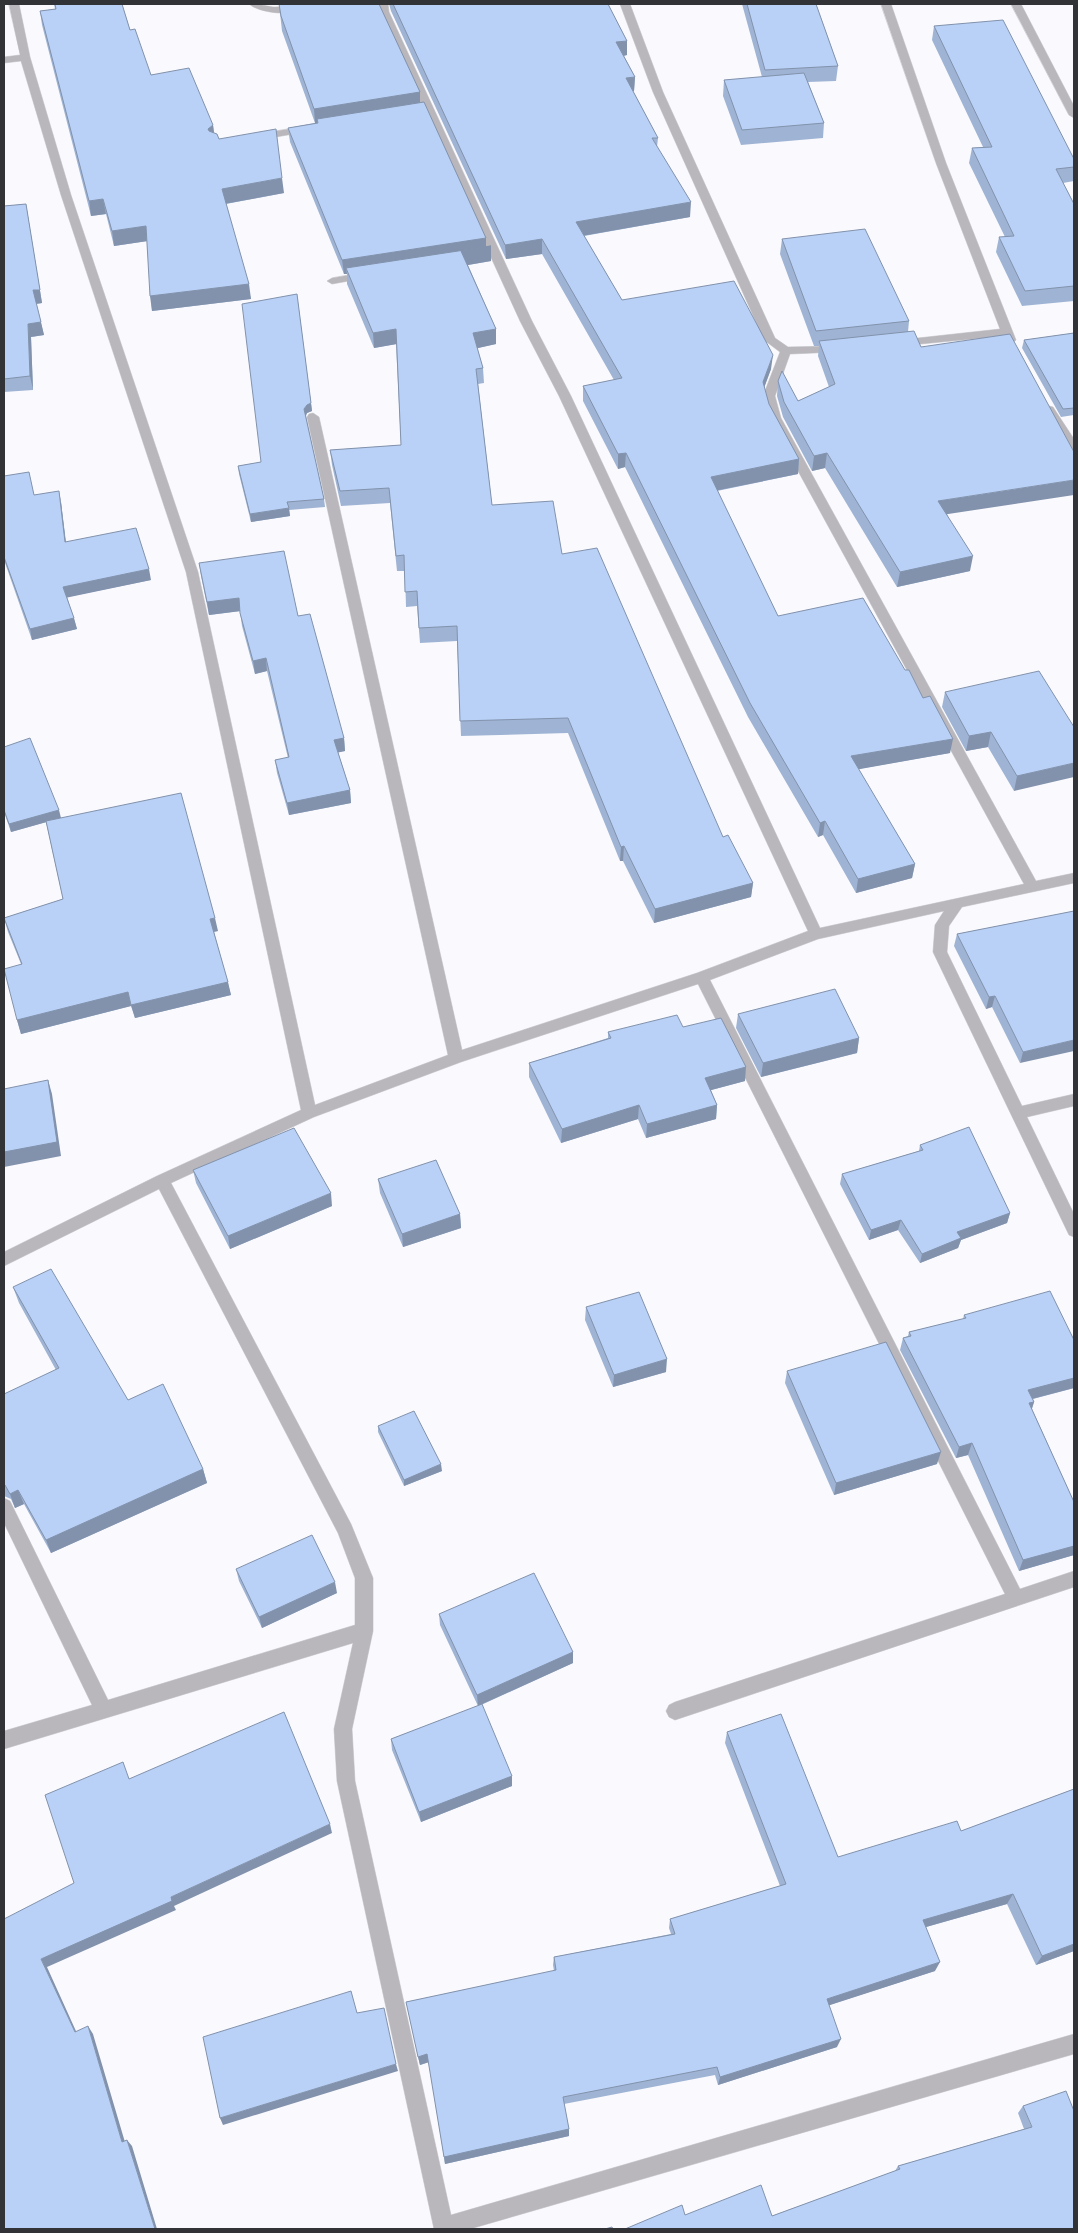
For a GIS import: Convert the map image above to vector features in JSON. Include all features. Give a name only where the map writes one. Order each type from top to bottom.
[{"type":"street","points":[[14,4],[26,57],[66,195],[192,572],[309,1113]]},
{"type":"street","points":[[254,4],[272,10],[311,7]]},
{"type":"street","points":[[383,4],[384,12],[425,111],[492,255],[565,396],[816,934]]},
{"type":"street","points":[[625,4],[658,92],[718,222],[762,326],[770,340],[786,351],[818,351],[847,348]]},
{"type":"street","points":[[886,4],[942,163],[1005,332],[1015,348]]},
{"type":"street","points":[[1016,4],[1074,115]]},
{"type":"street","points":[[4,60],[26,57]]},
{"type":"street","points":[[246,139],[314,128]]},
{"type":"street","points":[[332,281],[380,273]]},
{"type":"street","points":[[887,344],[1005,332]]},
{"type":"street","points":[[786,351],[769,396],[775,418],[1032,886]]},
{"type":"street","points":[[1045,402],[1074,447]]},
{"type":"street","points":[[313,417],[456,1058]]},
{"type":"street","points":[[4,1259],[162,1180],[309,1113],[456,1058],[702,977],[816,934],[1074,878]]},
{"type":"street","points":[[957,903],[942,925],[940,952],[1074,1230]]},
{"type":"street","points":[[702,977],[1016,1598]]},
{"type":"street","points":[[1016,1113],[1074,1100]]},
{"type":"street","points":[[162,1180],[345,1530],[364,1578],[364,1631],[343,1729],[346,1781],[363,1851],[443,2228],[1074,2044]]},
{"type":"street","points":[[4,1506],[104,1710]]},
{"type":"street","points":[[675,1711],[1074,1579]]},
{"type":"street","points":[[4,1740],[364,1631]]},
{"type":"building","points":[[55,4],[122,4],[130,30],[135,29],[151,75],[189,68],[213,125],[208,129],[217,134],[219,139],[276,129],[282,178],[222,189],[249,284],[150,296],[146,226],[112,231],[103,199],[89,201],[40,11],[56,9]]},
{"type":"building","points":[[279,4],[379,4],[420,92],[314,109],[281,16]]},
{"type":"building","points":[[393,4],[608,4],[627,41],[616,42],[635,77],[626,78],[658,138],[652,138],[691,202],[576,222],[622,300],[734,281],[773,355],[763,382],[769,404],[799,459],[711,477],[778,616],[863,598],[905,670],[909,670],[923,698],[930,696],[953,739],[851,756],[915,864],[858,879],[825,821],[820,823],[750,703],[626,453],[618,454],[583,386],[622,378],[542,239],[505,245]]},
{"type":"building","points":[[747,4],[816,4],[838,66],[765,70]]},
{"type":"building","points":[[1003,20],[1074,159],[1074,167],[1056,169],[1074,204],[1074,286],[1025,291],[999,237],[1014,236],[972,148],[992,147],[934,26]]},
{"type":"building","points":[[804,73],[824,123],[742,130],[724,80]]},
{"type":"building","points":[[424,102],[486,238],[342,260],[288,128],[318,123],[317,119]]},
{"type":"building","points":[[26,204],[40,290],[33,290],[41,322],[28,324],[30,376],[4,379],[4,206]]},
{"type":"building","points":[[865,229],[909,321],[816,331],[782,239]]},
{"type":"building","points":[[491,246],[461,251],[496,329],[473,333],[483,368],[476,369],[492,505],[553,501],[562,554],[597,548],[723,837],[728,835],[753,883],[655,909],[624,846],[621,847],[568,718],[460,721],[457,626],[419,628],[417,591],[405,592],[404,555],[396,556],[389,488],[340,491],[330,450],[401,445],[396,329],[373,333],[346,268]]},
{"type":"building","points":[[297,294],[311,403],[304,409],[324,499],[287,502],[289,508],[250,514],[238,466],[261,462],[242,304]]},
{"type":"building","points":[[914,331],[921,347],[1010,334],[1074,452],[1074,480],[938,501],[973,556],[900,572],[827,453],[814,456],[784,402],[778,381],[782,371],[798,401],[835,384],[819,341]]},
{"type":"building","points":[[1074,333],[1074,408],[1063,409],[1024,340]]},
{"type":"building","points":[[29,472],[34,495],[59,491],[65,542],[136,528],[149,569],[63,587],[74,618],[30,629],[4,557],[4,476]]},
{"type":"building","points":[[284,551],[298,616],[310,614],[344,738],[334,740],[350,790],[287,803],[275,760],[289,757],[266,658],[253,661],[240,613],[239,598],[207,602],[199,563]]},
{"type":"building","points":[[1039,671],[1074,727],[1074,763],[1017,776],[991,732],[969,736],[945,692]]},
{"type":"building","points":[[30,738],[59,810],[9,824],[4,810],[4,747]]},
{"type":"building","points":[[181,793],[215,918],[210,919],[228,982],[131,1005],[128,992],[17,1020],[4,969],[22,964],[4,918],[63,899],[46,821]]},
{"type":"building","points":[[1074,911],[1074,1040],[1023,1052],[995,996],[989,997],[957,934]]},
{"type":"building","points":[[835,989],[859,1038],[763,1063],[738,1014]]},
{"type":"building","points":[[677,1015],[683,1027],[721,1018],[746,1067],[705,1078],[717,1105],[647,1124],[639,1105],[562,1129],[529,1063],[611,1038],[608,1032]]},
{"type":"building","points":[[48,1080],[57,1142],[4,1152],[4,1089]]},
{"type":"building","points":[[969,1127],[1010,1213],[957,1232],[961,1238],[922,1254],[901,1220],[871,1230],[842,1174],[923,1150],[920,1145]]},
{"type":"building","points":[[294,1128],[331,1193],[228,1236],[193,1170]]},
{"type":"building","points":[[436,1160],[460,1214],[402,1234],[378,1179]]},
{"type":"building","points":[[51,1269],[128,1400],[163,1384],[203,1469],[46,1540],[18,1490],[10,1494],[4,1485],[4,1394],[59,1368],[13,1287]]},
{"type":"building","points":[[1050,1291],[1074,1340],[1074,1378],[1028,1390],[1034,1402],[1029,1403],[1074,1502],[1074,1546],[1023,1560],[972,1443],[959,1447],[903,1338],[911,1336],[909,1332],[966,1318],[964,1315]]},
{"type":"building","points":[[639,1292],[667,1359],[614,1375],[586,1307]]},
{"type":"building","points":[[886,1342],[941,1452],[836,1483],[787,1371]]},
{"type":"building","points":[[414,1411],[441,1464],[404,1480],[378,1426]]},
{"type":"building","points":[[312,1535],[335,1582],[259,1617],[236,1569]]},
{"type":"building","points":[[534,1573],[573,1652],[477,1695],[439,1614]]},
{"type":"building","points":[[482,1704],[512,1776],[419,1812],[391,1739]]},
{"type":"building","points":[[284,1712],[330,1824],[171,1897],[172,1901],[41,1959],[75,2032],[88,2026],[122,2142],[127,2140],[155,2229],[4,2229],[4,1919],[74,1883],[45,1795],[123,1762],[129,1779]]},
{"type":"building","points":[[781,1714],[838,1857],[957,1821],[961,1831],[1074,1789],[1074,1944],[1042,1956],[1013,1894],[923,1920],[940,1962],[827,1999],[841,2039],[720,2077],[717,2067],[563,2097],[569,2129],[444,2157],[427,2054],[418,2057],[406,2002],[556,1970],[554,1957],[675,1934],[670,1919],[786,1884],[727,1732]]},
{"type":"building","points":[[351,1991],[357,2013],[384,2008],[396,2064],[220,2118],[203,2037]]},
{"type":"building","points":[[1066,2091],[1074,2111],[1074,2229],[625,2229],[682,2205],[685,2215],[761,2185],[772,2216],[900,2169],[898,2166],[1032,2127],[1023,2106]]}]
